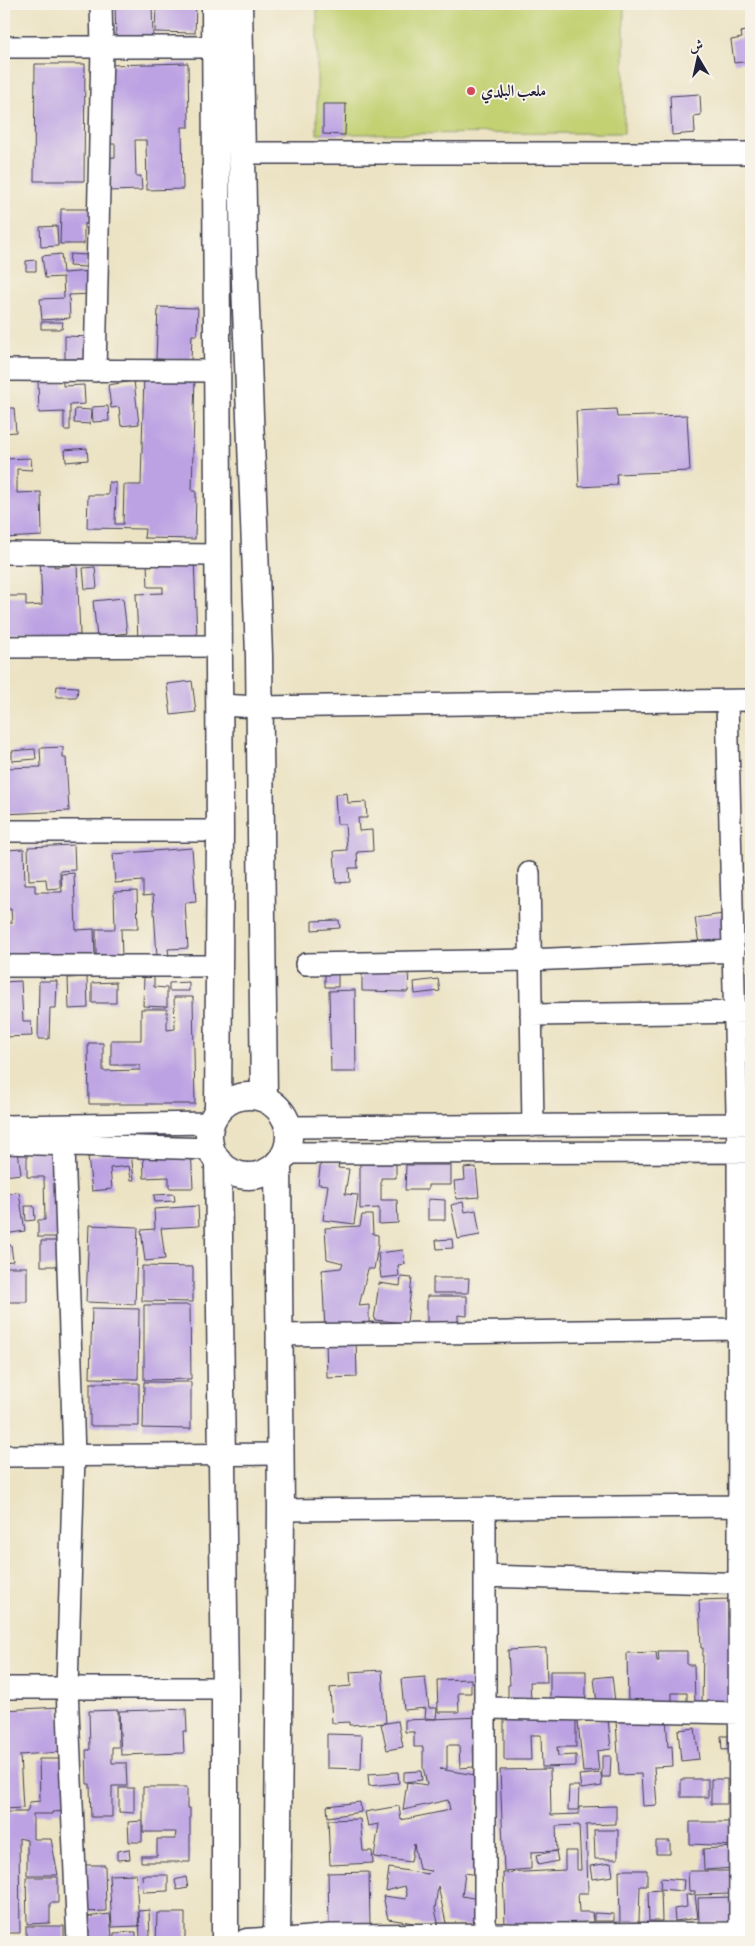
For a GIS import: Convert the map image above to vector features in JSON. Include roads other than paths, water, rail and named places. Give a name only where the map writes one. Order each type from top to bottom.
[{"type":"main road","points":[[215,4],[220,830],[219,966],[214,1117],[209,1136],[215,1155],[222,1455],[225,1688],[225,1942]]},
{"type":"main road","points":[[239,4],[260,707],[264,1099]]},
{"type":"main road","points":[[214,1117],[227,1102],[239,1097],[252,1096],[264,1099],[276,1106],[284,1115],[288,1127],[289,1140],[282,1158],[280,1335],[282,1510],[277,1941],[247,1942]]},
{"type":"main road","points":[[215,1155],[228,1170],[241,1175],[255,1176],[268,1172],[282,1158]]},
{"type":"street","points":[[95,371],[102,48],[101,4]]},
{"type":"street","points":[[4,47],[214,47]]},
{"type":"street","points":[[242,153],[751,153]]},
{"type":"street","points":[[4,370],[217,371]]},
{"type":"street","points":[[4,553],[218,555]]},
{"type":"street","points":[[4,647],[218,646]]},
{"type":"street","points":[[219,705],[260,707],[751,700]]},
{"type":"street","points":[[277,1941],[330,1935],[378,1939],[485,1934],[746,1933],[739,1713],[745,1584],[738,1506],[738,1329],[745,1152],[744,1012],[734,951],[727,701]]},
{"type":"street","points":[[4,831],[220,830]]},
{"type":"street","points":[[529,873],[533,1126]]},
{"type":"street","points":[[306,964],[529,960],[734,951]]},
{"type":"street","points":[[4,966],[219,966]]},
{"type":"street","points":[[531,1015],[744,1012]]},
{"type":"street","points":[[4,1126],[214,1117]]},
{"type":"street","points":[[288,1127],[744,1124]]},
{"type":"street","points":[[4,1143],[215,1155]]},
{"type":"street","points":[[64,1145],[74,1456],[67,1688],[78,1942]]},
{"type":"street","points":[[282,1158],[745,1152]]},
{"type":"street","points":[[280,1335],[738,1329]]},
{"type":"street","points":[[4,1456],[281,1454]]},
{"type":"street","points":[[282,1510],[738,1506]]},
{"type":"street","points":[[484,1508],[485,1934]]},
{"type":"street","points":[[485,1576],[745,1584]]},
{"type":"street","points":[[4,1688],[225,1688]]},
{"type":"street","points":[[485,1708],[739,1713]]},
{"type":"place","name":"ملعب البلدي","points":[[471,91]]}]
